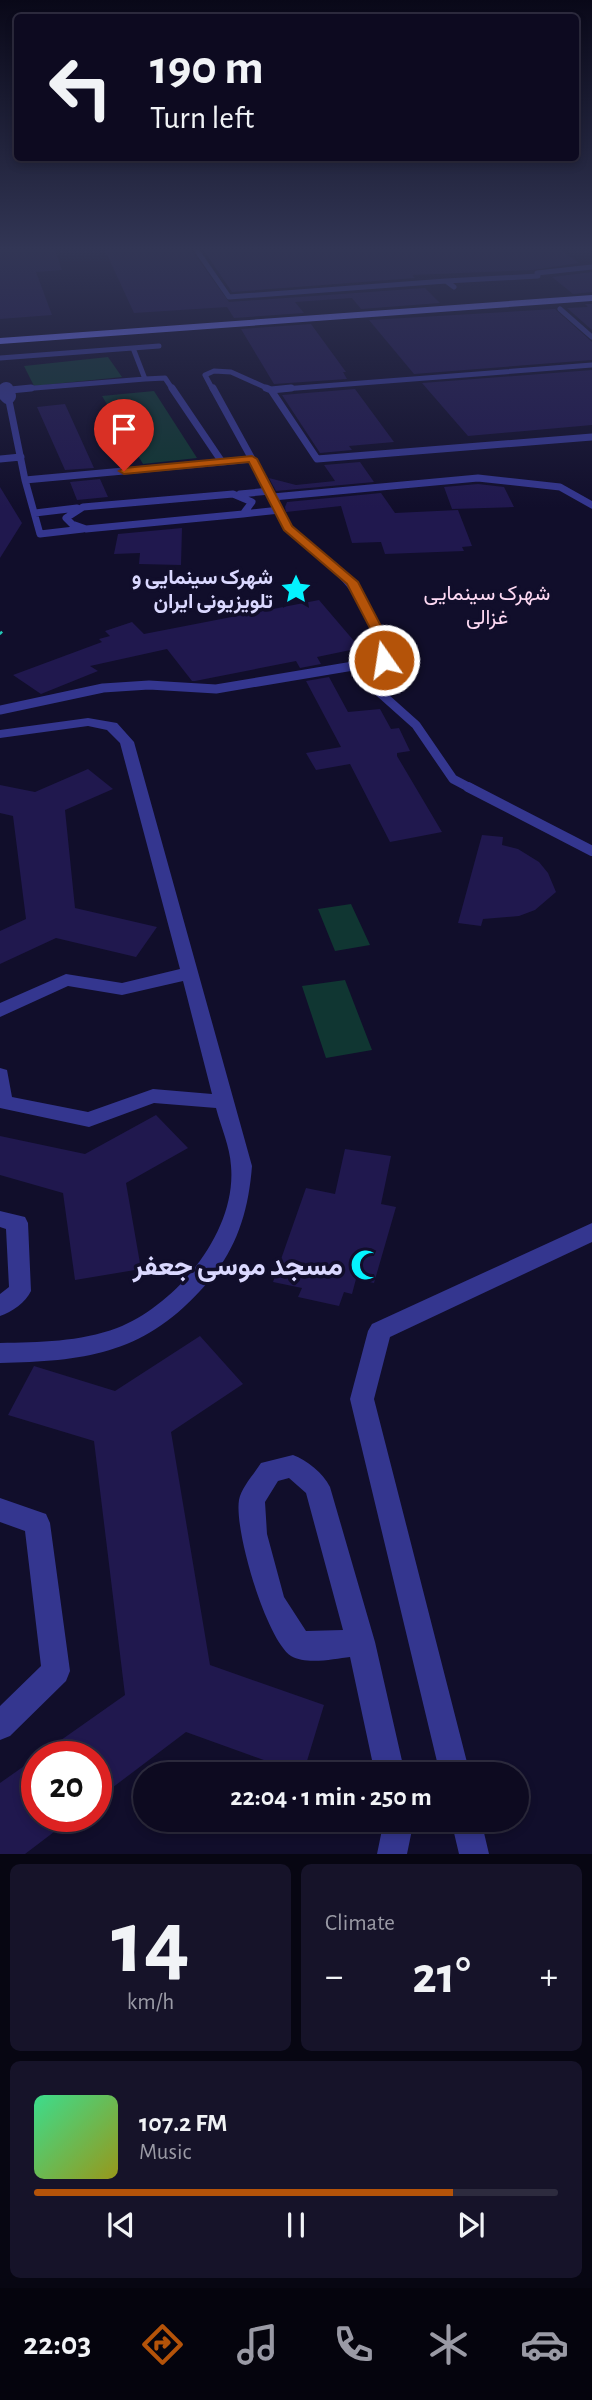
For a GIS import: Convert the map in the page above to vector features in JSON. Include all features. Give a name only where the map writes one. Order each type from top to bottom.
[{"type":"main road","points":[[5,337],[37,335]]},
{"type":"main road","points":[[5,337],[42,335]]},
{"type":"street","points":[[0,741],[75,724]]},
{"type":"street","points":[[0,734],[75,724],[112,726],[127,742],[242,1166],[239,1204],[226,1243],[211,1265],[156,1319],[110,1340],[52,1352],[0,1353]]},
{"type":"street","points":[[0,1011],[66,980],[122,989],[190,973]]},
{"type":"street","points":[[0,1075],[3,1102],[89,1120],[153,1096],[225,1102]]},
{"type":"street","points":[[0,1219],[17,1223],[20,1291],[0,1307]]},
{"type":"street","points":[[452,1762],[362,1399],[377,1342],[380,1331],[592,1232]]},
{"type":"street","points":[[360,1642],[329,1646],[299,1645],[272,1602],[254,1534],[252,1500],[270,1471],[293,1466],[317,1487],[360,1642],[387,1762]]},
{"type":"street","points":[[0,1510],[37,1522],[57,1671],[0,1726]]},
{"type":"street","points":[[392,1854],[397,1832]]},
{"type":"street","points":[[469,1832],[474,1854]]},
{"type":"lane","points":[[5,337],[14,357]]},
{"type":"lane","points":[[0,358],[159,346]]},
{"type":"lane","points":[[133,348],[145,380]]},
{"type":"lane","points":[[384,660],[376,628],[352,582],[288,528],[272,494],[205,375],[209,372],[235,371],[250,384],[271,390],[592,365]]},
{"type":"lane","points":[[222,462],[165,378],[3,393],[40,534],[280,510]]},
{"type":"lane","points":[[271,390],[317,459],[592,437]]},
{"type":"lane","points":[[0,459],[21,457]]},
{"type":"lane","points":[[25,480],[252,459]]},
{"type":"lane","points":[[35,513],[233,494],[272,494],[478,478],[560,487],[592,505]]},
{"type":"lane","points":[[233,494],[252,502],[243,514]]},
{"type":"lane","points":[[83,508],[66,518],[72,524],[86,529]]},
{"type":"lane","points":[[0,710],[103,688],[149,685],[216,689],[384,660]]},
{"type":"lane","points":[[384,660],[360,675],[415,725],[453,779],[592,850]]},
{"type":"green space","points":[[108,357],[122,377],[34,386],[24,366]]},
{"type":"green space","points":[[154,391],[197,458],[143,464],[102,396]]},
{"type":"green space","points":[[351,904],[370,945],[335,951],[318,909]]},
{"type":"green space","points":[[345,980],[372,1050],[326,1058],[302,986]]},
{"type":"building","points":[[244,335],[319,335],[346,372],[343,372],[347,379],[274,384]]},
{"type":"building","points":[[381,335],[584,335],[592,342],[592,360],[414,374]]},
{"type":"building","points":[[592,370],[592,425],[468,436],[422,383]]},
{"type":"building","points":[[355,389],[394,442],[349,446],[352,450],[320,453],[282,395]]},
{"type":"building","points":[[65,404],[94,468],[65,470],[37,407]]},
{"type":"building","points":[[360,462],[374,482],[276,491],[269,478],[296,485],[335,481],[324,465]]},
{"type":"building","points":[[100,479],[108,497],[77,500],[70,482]]},
{"type":"building","points":[[478,484],[504,487],[514,507],[452,509],[444,487]]},
{"type":"building","points":[[0,487],[22,523],[0,558]]},
{"type":"building","points":[[381,493],[395,513],[458,510],[472,546],[462,547],[464,551],[385,554],[381,542],[352,543],[341,506],[286,512],[285,507],[287,502]]},
{"type":"building","points":[[182,528],[181,565],[139,564],[140,553],[114,554],[118,534]]},
{"type":"building","points":[[319,600],[360,648],[317,657],[321,664],[300,668],[296,661],[195,681],[192,681],[167,649],[90,666],[98,671],[41,694],[13,675],[102,642],[99,639],[110,636],[105,631],[132,622],[144,634]]},
{"type":"building","points":[[329,677],[348,712],[380,709],[391,729],[399,728],[410,751],[397,753],[397,756],[442,832],[390,842],[350,764],[316,770],[306,753],[341,747],[306,681]]},
{"type":"building","points":[[88,769],[113,789],[65,810],[75,908],[157,927],[136,957],[56,938],[0,964],[0,931],[26,919],[13,816],[0,813],[0,785],[35,792]]},
{"type":"building","points":[[482,835],[503,837],[502,845],[518,849],[539,862],[548,873],[556,892],[535,910],[519,916],[483,919],[481,926],[458,923]]},
{"type":"building","points":[[156,1115],[188,1148],[126,1183],[141,1269],[75,1280],[63,1193],[0,1175],[0,1136],[85,1154]]},
{"type":"building","points":[[345,1149],[391,1156],[381,1204],[396,1207],[374,1283],[356,1279],[352,1294],[344,1292],[339,1306],[298,1297],[302,1288],[273,1282],[306,1188],[335,1194]]},
{"type":"building","points":[[200,1336],[243,1384],[171,1432],[210,1665],[324,1705],[307,1762],[270,1762],[186,1732],[146,1762],[133,1762],[133,1772],[112,1788],[112,1741],[60,1741],[125,1695],[94,1441],[8,1415],[34,1366],[115,1391]]},
{"type":"building","points":[[21,1768],[21,1832],[54,1832],[25,1854],[0,1854],[0,1783]]},
{"type":"place","name":"شهرک سینمایی و تلویزیونی ایران","points":[[296,589]]},
{"type":"place","name":"مسجد موسی جعفر","points":[[366,1265]]},
{"type":"district","name":"شهرک سینمایی غزالی","points":[[487,605]]},
{"type":"route","points":[[124,471],[252,459],[288,528],[352,582],[376,628],[384,660]]}]
